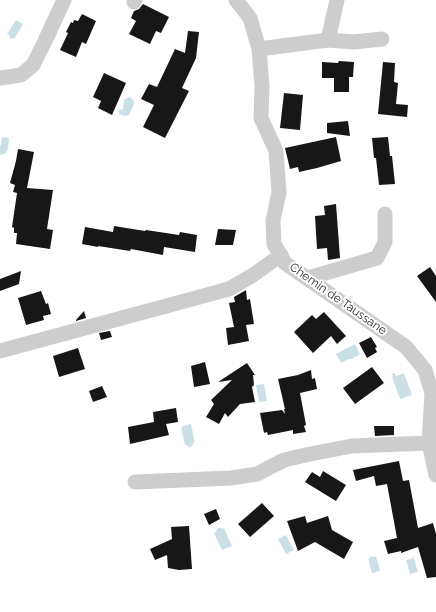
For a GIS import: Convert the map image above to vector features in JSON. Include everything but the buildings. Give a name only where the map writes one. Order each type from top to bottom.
[{"type":"street","points":[[0,78],[21,75],[33,65],[64,0]]},
{"type":"street","name":"Chemin de Taussane","points":[[236,0],[250,18],[259,49],[262,86],[261,118],[276,151],[279,192],[273,221],[274,244],[285,263],[406,347],[425,370],[432,393],[429,443],[436,475]]},
{"type":"street","points":[[328,40],[337,0]]},
{"type":"street","points":[[259,49],[328,40],[354,42],[382,39]]},
{"type":"street","points":[[308,278],[377,258],[386,242],[385,214]]},
{"type":"street","points":[[0,351],[229,289],[253,275],[281,255]]},
{"type":"street","points":[[135,482],[231,478],[257,474],[284,460],[352,446],[429,443]]},
{"type":"shaded area","points":[[16,20],[23,24],[14,39],[10,39],[9,35],[7,34]]},
{"type":"shaded area","points":[[130,97],[134,101],[134,104],[129,115],[125,116],[119,114],[119,110],[123,109],[124,100]]},
{"type":"shaded area","points":[[2,137],[9,138],[8,149],[5,154],[0,155],[0,146]]},
{"type":"shaded area","points":[[355,344],[360,354],[341,363],[336,354]]},
{"type":"shaded area","points":[[395,373],[396,376],[404,373],[412,395],[400,399],[392,377],[392,374]]},
{"type":"shaded area","points":[[264,384],[267,401],[259,402],[256,385]]},
{"type":"shaded area","points":[[191,424],[195,443],[193,443],[190,447],[185,445],[181,427]]},
{"type":"shaded area","points":[[218,528],[224,528],[232,546],[222,550],[214,533]]},
{"type":"shaded area","points":[[286,535],[294,550],[286,554],[278,539]]},
{"type":"shaded area","points":[[371,556],[376,556],[380,571],[372,573],[368,559]]},
{"type":"shaded area","points":[[414,558],[418,572],[410,574],[406,560]]}]
